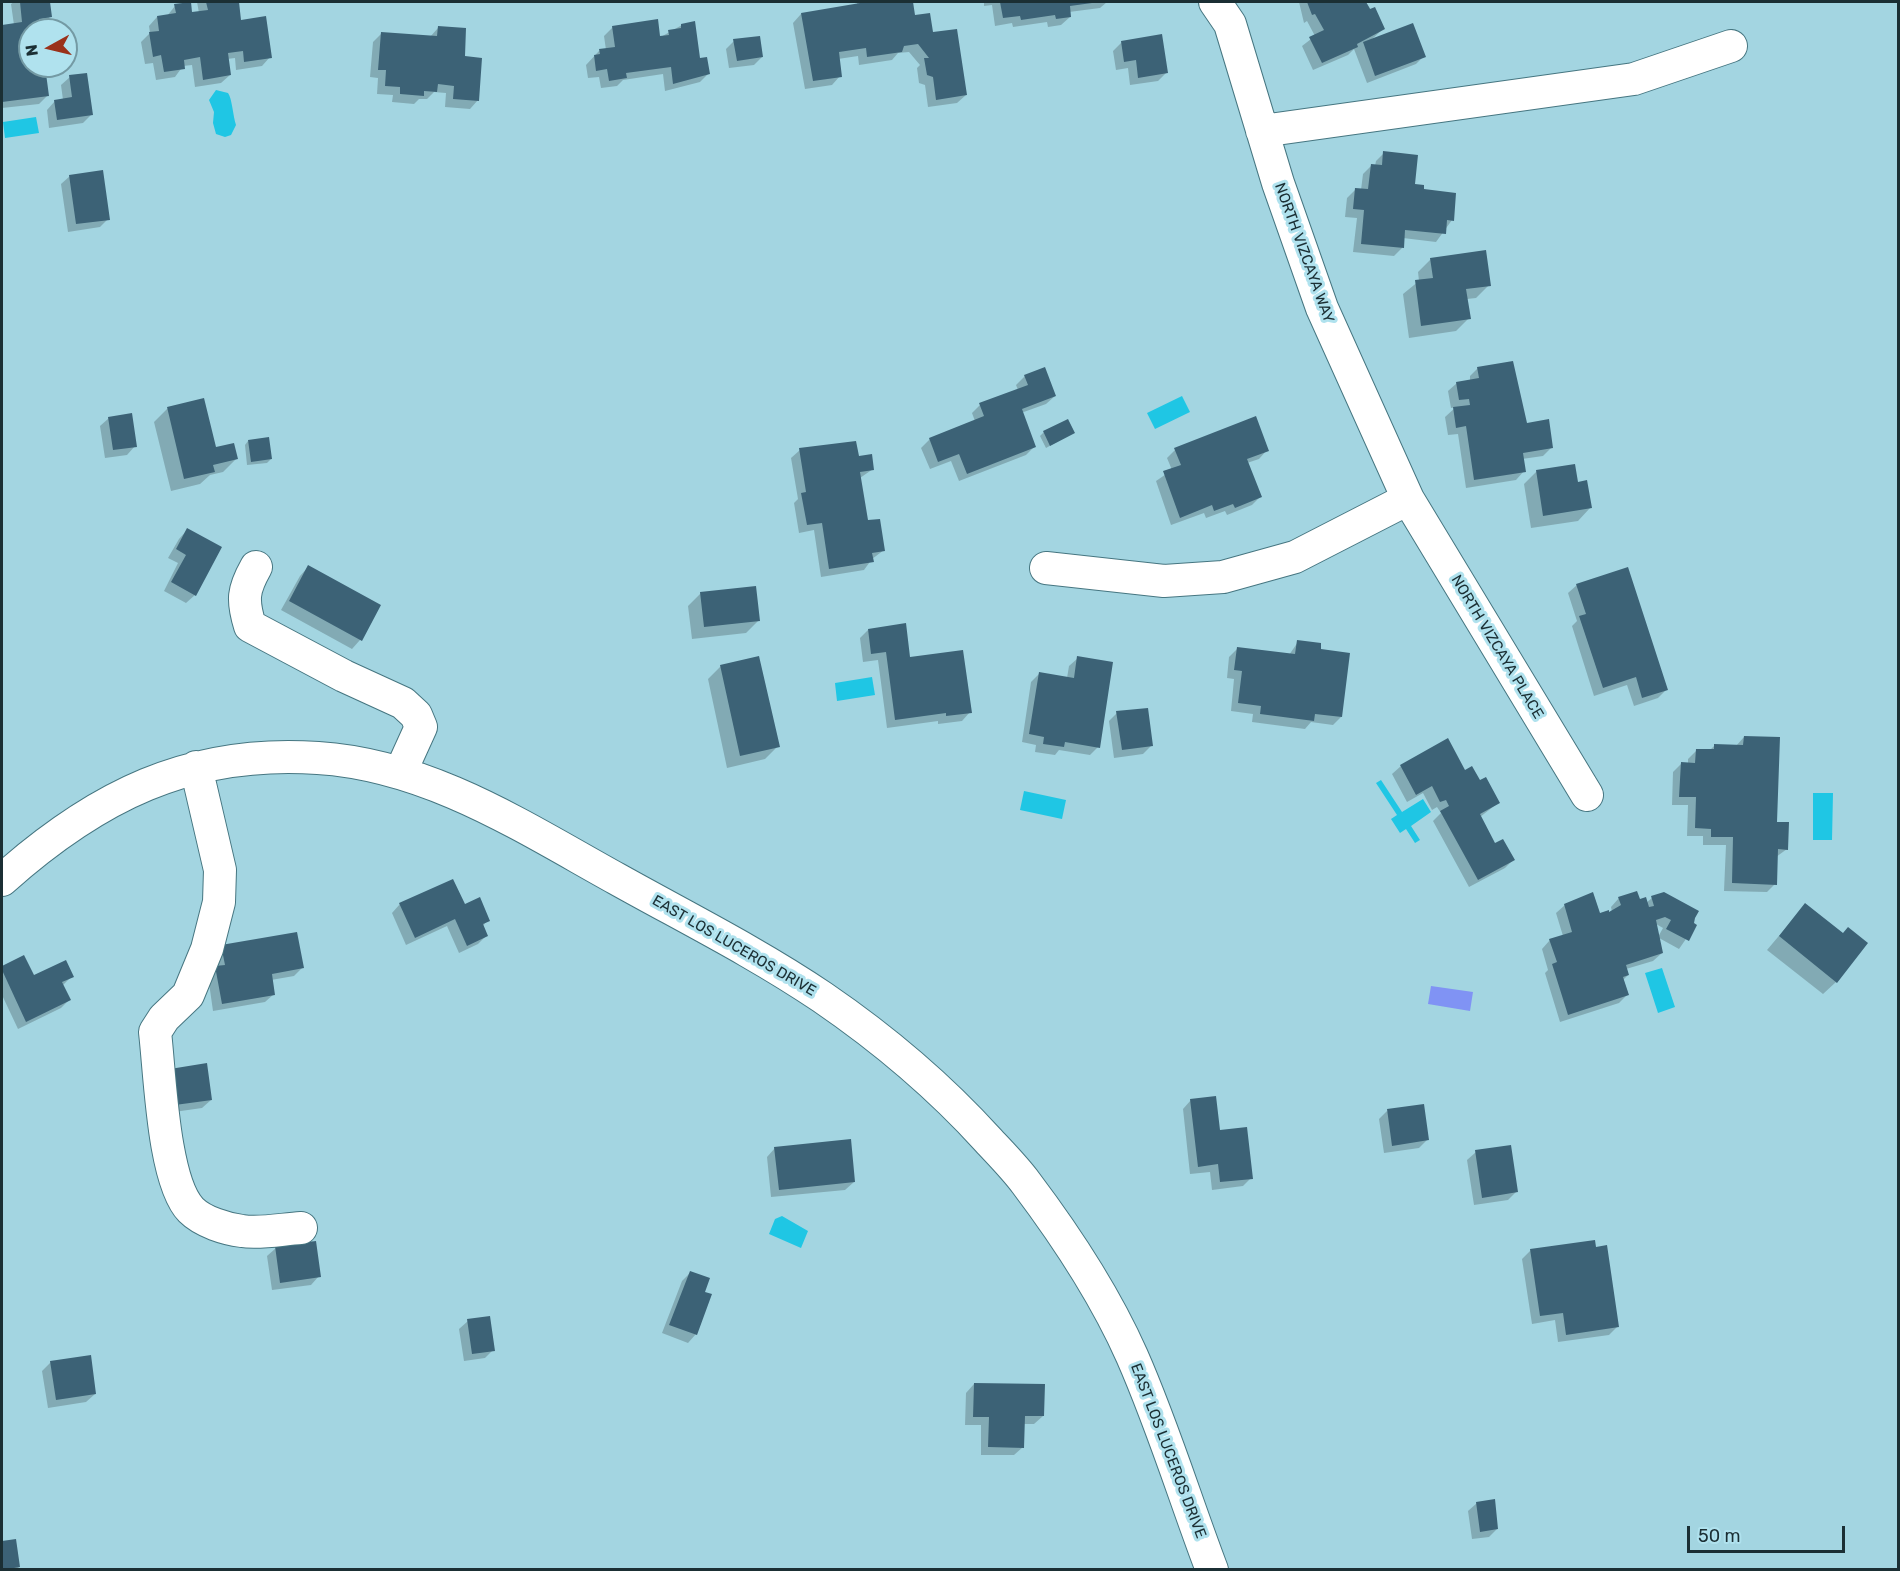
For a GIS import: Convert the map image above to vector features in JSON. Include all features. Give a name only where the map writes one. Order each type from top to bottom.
[{"type":"street","name":"NORTH VIZCAYA WAY","points":[[1215,2],[1230,24],[1262,131],[1322,308],[1408,499]]},
{"type":"street","points":[[1262,131],[1634,79],[1731,46]]},
{"type":"street","points":[[1046,568],[1164,581],[1223,577],[1294,557],[1408,499]]},
{"type":"street","name":"NORTH VIZCAYA PLACE","points":[[1408,499],[1587,795]]},
{"type":"street","points":[[256,567],[247,583],[243,604],[250,626],[344,676],[403,703],[416,715],[422,727],[401,771]]},
{"type":"street","name":"EAST LOS LUCEROS DRIVE","points":[[2,880],[42,844],[92,810],[141,787],[196,767],[254,759],[319,758],[401,771],[487,806],[705,928],[820,996],[886,1045],[960,1109],[1024,1180],[1085,1268],[1130,1352],[1163,1430],[1212,1569]]},
{"type":"street","points":[[196,767],[220,870],[219,902],[207,949],[188,995],[164,1018],[155,1032],[172,1170],[180,1192],[192,1211],[216,1224],[243,1232],[301,1228]]},
{"type":"shaded area","points":[[216,90],[228,93],[236,125],[231,135],[225,137],[216,134],[213,123],[214,112],[209,100]]},
{"type":"shaded area","points":[[36,117],[39,133],[5,138],[3,122]]},
{"type":"shaded area","points":[[1182,396],[1190,412],[1155,429],[1147,413]]},
{"type":"shaded area","points":[[872,677],[875,695],[837,701],[835,683]]},
{"type":"shaded area","points":[[1381,780],[1402,812],[1423,799],[1431,812],[1411,826],[1420,840],[1415,843],[1406,829],[1400,833],[1391,819],[1397,815],[1376,783]]},
{"type":"shaded area","points":[[1024,791],[1066,800],[1062,819],[1020,810]]},
{"type":"shaded area","points":[[1813,793],[1833,793],[1832,840],[1813,840]]},
{"type":"shaded area","points":[[1662,968],[1675,1007],[1658,1013],[1645,973]]},
{"type":"shaded area","points":[[1431,986],[1473,992],[1470,1011],[1428,1004]]},
{"type":"shaded area","points":[[782,1216],[808,1231],[801,1248],[769,1234],[775,1219]]},
{"type":"building","points":[[20,2],[50,2],[52,17],[22,18]]},
{"type":"building","points":[[191,2],[192,12],[208,10],[206,2],[239,2],[241,20],[266,16],[272,58],[244,62],[243,51],[228,53],[231,75],[203,80],[200,57],[184,60],[185,69],[164,72],[161,55],[153,57],[149,32],[159,31],[157,16],[176,13],[174,4]]},
{"type":"building","points":[[866,2],[913,2],[915,15],[930,13],[933,32],[957,29],[967,95],[936,100],[933,77],[927,75],[924,58],[929,58],[918,44],[904,46],[902,52],[867,57],[866,48],[839,52],[842,77],[813,81],[801,13]]},
{"type":"building","points":[[1000,2],[1092,3],[1070,6],[1071,17],[1056,19],[1055,15],[1021,20],[1020,16],[1003,18]]},
{"type":"building","points":[[1307,2],[1366,2],[1370,9],[1375,7],[1385,29],[1357,44],[1358,47],[1322,63],[1309,37],[1324,30],[1315,14],[1312,15]]},
{"type":"building","points":[[658,19],[660,36],[669,35],[668,30],[681,28],[681,24],[695,21],[700,58],[707,57],[710,74],[673,84],[671,67],[626,73],[627,78],[609,81],[607,69],[596,71],[594,55],[600,54],[599,49],[615,47],[612,26]]},
{"type":"building","points":[[18,23],[18,78],[47,78],[49,96],[2,102],[2,25]]},
{"type":"building","points":[[1413,23],[1426,57],[1375,76],[1363,42]]},
{"type":"building","points":[[438,26],[466,28],[465,56],[482,58],[479,101],[453,99],[454,86],[438,84],[437,92],[424,91],[424,96],[400,94],[400,87],[385,86],[386,70],[378,70],[381,32],[437,36]]},
{"type":"building","points":[[1162,34],[1168,73],[1138,78],[1136,60],[1124,62],[1121,41]]},
{"type":"building","points":[[760,36],[763,57],[737,61],[733,39]]},
{"type":"building","points":[[87,73],[93,115],[57,120],[54,100],[72,97],[69,78],[78,78],[78,74]]},
{"type":"building","points":[[1383,151],[1418,155],[1415,184],[1424,185],[1424,189],[1456,193],[1454,221],[1447,220],[1446,234],[1405,230],[1404,248],[1361,244],[1364,210],[1353,209],[1355,188],[1368,189],[1371,164],[1382,165]]},
{"type":"building","points":[[103,170],[110,220],[76,224],[69,175]]},
{"type":"building","points":[[1486,250],[1491,286],[1466,289],[1471,319],[1421,326],[1415,280],[1433,278],[1430,258]]},
{"type":"building","points":[[1513,361],[1527,423],[1549,419],[1553,448],[1523,453],[1526,472],[1474,480],[1466,426],[1456,428],[1453,407],[1470,405],[1469,399],[1459,400],[1456,382],[1479,378],[1477,367]]},
{"type":"building","points":[[1045,367],[1056,396],[1022,409],[1036,447],[967,474],[959,454],[938,462],[929,438],[984,416],[979,403],[1028,385],[1024,375]]},
{"type":"building","points":[[204,398],[216,447],[234,443],[238,459],[213,465],[215,472],[184,479],[167,407]]},
{"type":"building","points":[[132,413],[137,447],[113,450],[108,417]]},
{"type":"building","points":[[1256,416],[1269,451],[1247,459],[1262,497],[1235,508],[1233,504],[1214,511],[1212,505],[1180,518],[1163,471],[1181,465],[1174,448]]},
{"type":"building","points":[[1068,419],[1075,433],[1050,446],[1043,431]]},
{"type":"building","points":[[269,437],[272,459],[251,462],[248,440]]},
{"type":"building","points":[[856,441],[859,456],[872,454],[874,470],[860,472],[868,520],[880,519],[885,551],[872,553],[874,562],[829,569],[822,523],[807,525],[801,493],[806,492],[799,448]]},
{"type":"building","points":[[1575,464],[1578,482],[1587,480],[1592,508],[1543,516],[1536,470]]},
{"type":"building","points":[[187,528],[222,547],[196,596],[171,582],[186,555],[176,549]]},
{"type":"building","points":[[308,565],[381,605],[362,641],[289,601]]},
{"type":"building","points":[[1628,567],[1668,690],[1642,698],[1636,677],[1603,688],[1579,616],[1586,614],[1576,584]]},
{"type":"building","points":[[756,586],[760,621],[704,627],[700,592]]},
{"type":"building","points":[[906,623],[910,657],[963,650],[972,713],[946,716],[946,713],[895,720],[886,652],[871,654],[868,629]]},
{"type":"building","points":[[1297,640],[1321,643],[1321,649],[1350,653],[1342,717],[1315,714],[1314,721],[1260,714],[1261,706],[1238,703],[1242,671],[1234,670],[1237,647],[1295,654]]},
{"type":"building","points":[[759,656],[780,747],[740,756],[720,665]]},
{"type":"building","points":[[1077,656],[1113,662],[1100,748],[1065,742],[1064,747],[1043,744],[1044,737],[1029,734],[1039,672],[1074,678]]},
{"type":"building","points":[[1148,708],[1153,746],[1122,750],[1116,711]]},
{"type":"building","points":[[1744,736],[1780,737],[1777,822],[1789,822],[1788,850],[1778,849],[1777,885],[1732,883],[1733,837],[1711,837],[1711,829],[1695,828],[1696,797],[1679,797],[1681,762],[1695,763],[1696,749],[1714,749],[1714,744],[1743,745]]},
{"type":"building","points":[[1448,738],[1465,770],[1472,766],[1480,780],[1486,777],[1500,803],[1480,814],[1495,843],[1503,839],[1515,860],[1478,880],[1440,811],[1449,806],[1446,800],[1440,802],[1432,786],[1416,795],[1400,765]]},
{"type":"building","points":[[453,879],[465,904],[480,897],[490,921],[483,924],[488,936],[467,946],[455,919],[415,938],[399,903]]},
{"type":"building","points":[[1637,891],[1640,899],[1646,897],[1649,907],[1654,906],[1651,896],[1664,892],[1699,911],[1694,923],[1697,925],[1689,941],[1666,929],[1671,920],[1665,917],[1656,920],[1663,953],[1626,965],[1629,975],[1623,977],[1629,995],[1568,1015],[1552,964],[1557,962],[1549,939],[1572,932],[1564,904],[1593,892],[1600,913],[1609,910],[1609,912],[1621,905],[1618,897]]},
{"type":"building","points":[[1805,903],[1843,933],[1848,927],[1868,943],[1837,983],[1779,936]]},
{"type":"building","points":[[297,932],[304,968],[272,974],[275,995],[222,1004],[215,966],[225,965],[221,945]]},
{"type":"building","points":[[24,955],[34,975],[66,960],[74,977],[62,982],[71,1000],[26,1022],[2,970],[2,966]]},
{"type":"building","points":[[207,1063],[212,1100],[175,1105],[170,1069]]},
{"type":"building","points":[[1216,1096],[1220,1130],[1247,1127],[1253,1179],[1220,1182],[1218,1164],[1198,1167],[1190,1099]]},
{"type":"building","points":[[1424,1104],[1429,1140],[1392,1146],[1387,1109]]},
{"type":"building","points":[[851,1139],[855,1182],[779,1190],[774,1147]]},
{"type":"building","points":[[1511,1145],[1518,1192],[1482,1198],[1475,1150]]},
{"type":"building","points":[[1595,1240],[1596,1247],[1607,1245],[1619,1327],[1566,1335],[1563,1313],[1540,1316],[1530,1249]]},
{"type":"building","points":[[316,1241],[321,1277],[280,1283],[275,1246]]},
{"type":"building","points":[[690,1271],[710,1278],[705,1292],[712,1294],[697,1335],[669,1325]]},
{"type":"building","points":[[490,1316],[495,1351],[472,1354],[467,1319]]},
{"type":"building","points":[[91,1355],[96,1394],[56,1400],[50,1361]]},
{"type":"building","points":[[974,1383],[1045,1384],[1044,1416],[1025,1416],[1024,1448],[988,1447],[989,1417],[973,1417]]},
{"type":"building","points":[[1495,1499],[1498,1529],[1480,1532],[1476,1502]]},
{"type":"building","points":[[16,1539],[20,1567],[2,1570],[2,1541]]}]
